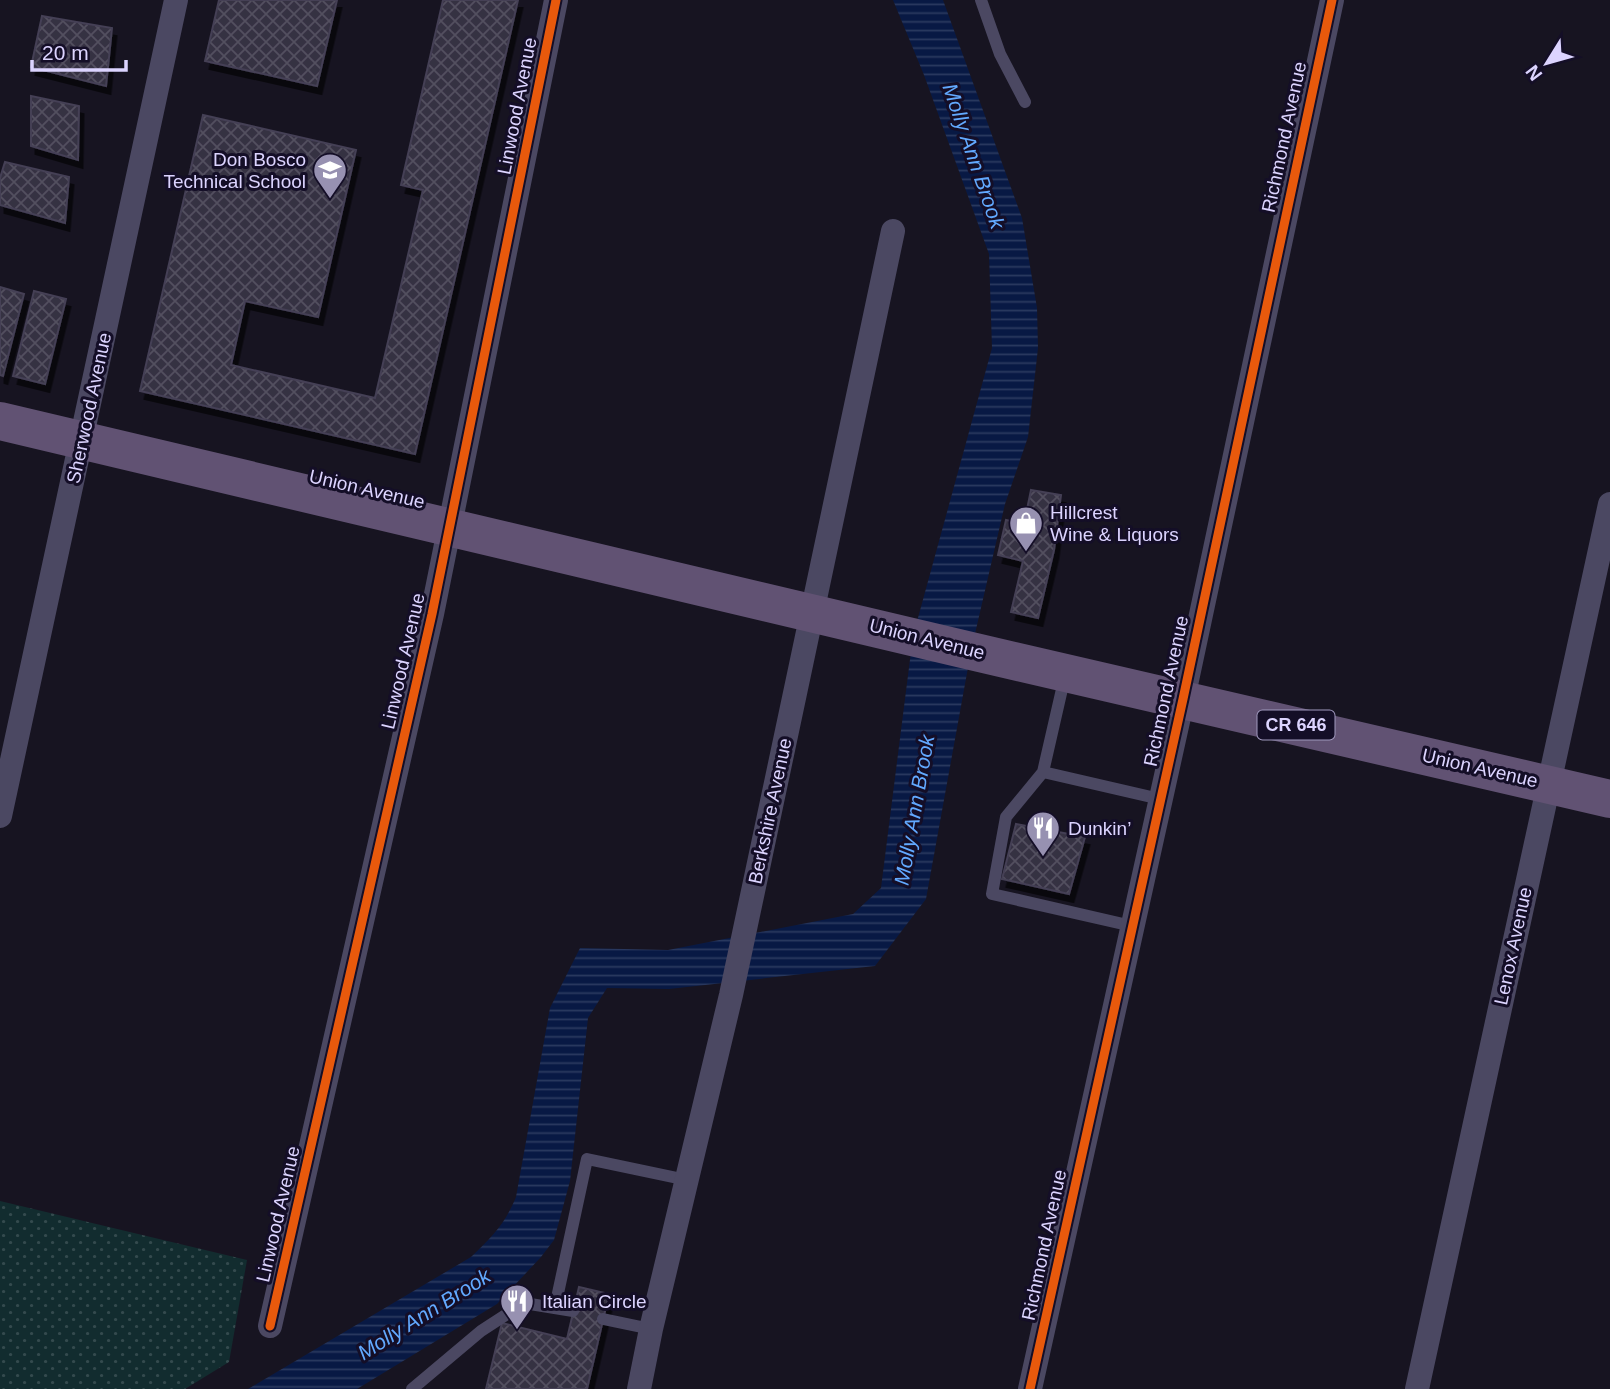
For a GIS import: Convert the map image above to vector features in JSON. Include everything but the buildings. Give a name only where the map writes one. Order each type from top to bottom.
[{"type":"main road","name":"Union Avenue","points":[[0,421],[1610,799]]},
{"type":"street","name":"Sherwood Avenue","points":[[0,816],[176,0]]},
{"type":"street","name":"Linwood Avenue","points":[[270,1326],[432,614],[556,0]]},
{"type":"street","name":"Richmond Avenue","points":[[1030,1389],[1183,699],[1332,0]]},
{"type":"street","name":"Berkshire Avenue","points":[[639,1389],[731,995],[893,231]]},
{"type":"street","name":"Lenox Avenue","points":[[1417,1389],[1610,504]]},
{"type":"lane","points":[[981,0],[1000,54],[1025,102]]},
{"type":"lane","points":[[1066,673],[1043,772],[1006,817],[992,894],[1132,926]]},
{"type":"lane","points":[[1043,772],[1160,799]]},
{"type":"lane","points":[[555,1307],[587,1159],[687,1180]]},
{"type":"lane","points":[[412,1389],[481,1331],[524,1303],[573,1311]]},
{"type":"lane","points":[[603,1319],[651,1329]]},
{"type":"green space","points":[[0,1201],[247,1260],[229,1362],[185,1389],[0,1389]]},
{"type":"water","name":"Molly Ann Brook","points":[[893,0],[943,0],[1022,218],[1037,308],[1038,348],[1028,437],[1005,504],[971,651],[926,899],[875,966],[669,989],[607,988],[588,1018],[570,1181],[554,1240],[541,1257],[497,1304],[357,1389],[248,1389],[471,1257],[497,1230],[516,1197],[550,1008],[580,948],[668,950],[853,914],[881,888],[913,636],[992,348],[989,254],[924,75]]},
{"type":"cycle path","points":[[270,1326],[432,614],[556,0]]},
{"type":"cycle path","points":[[1030,1389],[1183,699],[1332,0]]},
{"type":"place","name":"Don Bosco Technical School","points":[[330,200]]},
{"type":"place","name":"Hillcrest Wine & Liquors","points":[[1026,553]]},
{"type":"place","name":"Dunkin’","points":[[1043,858]]},
{"type":"place","name":"Italian Circle","points":[[517,1331]]}]
